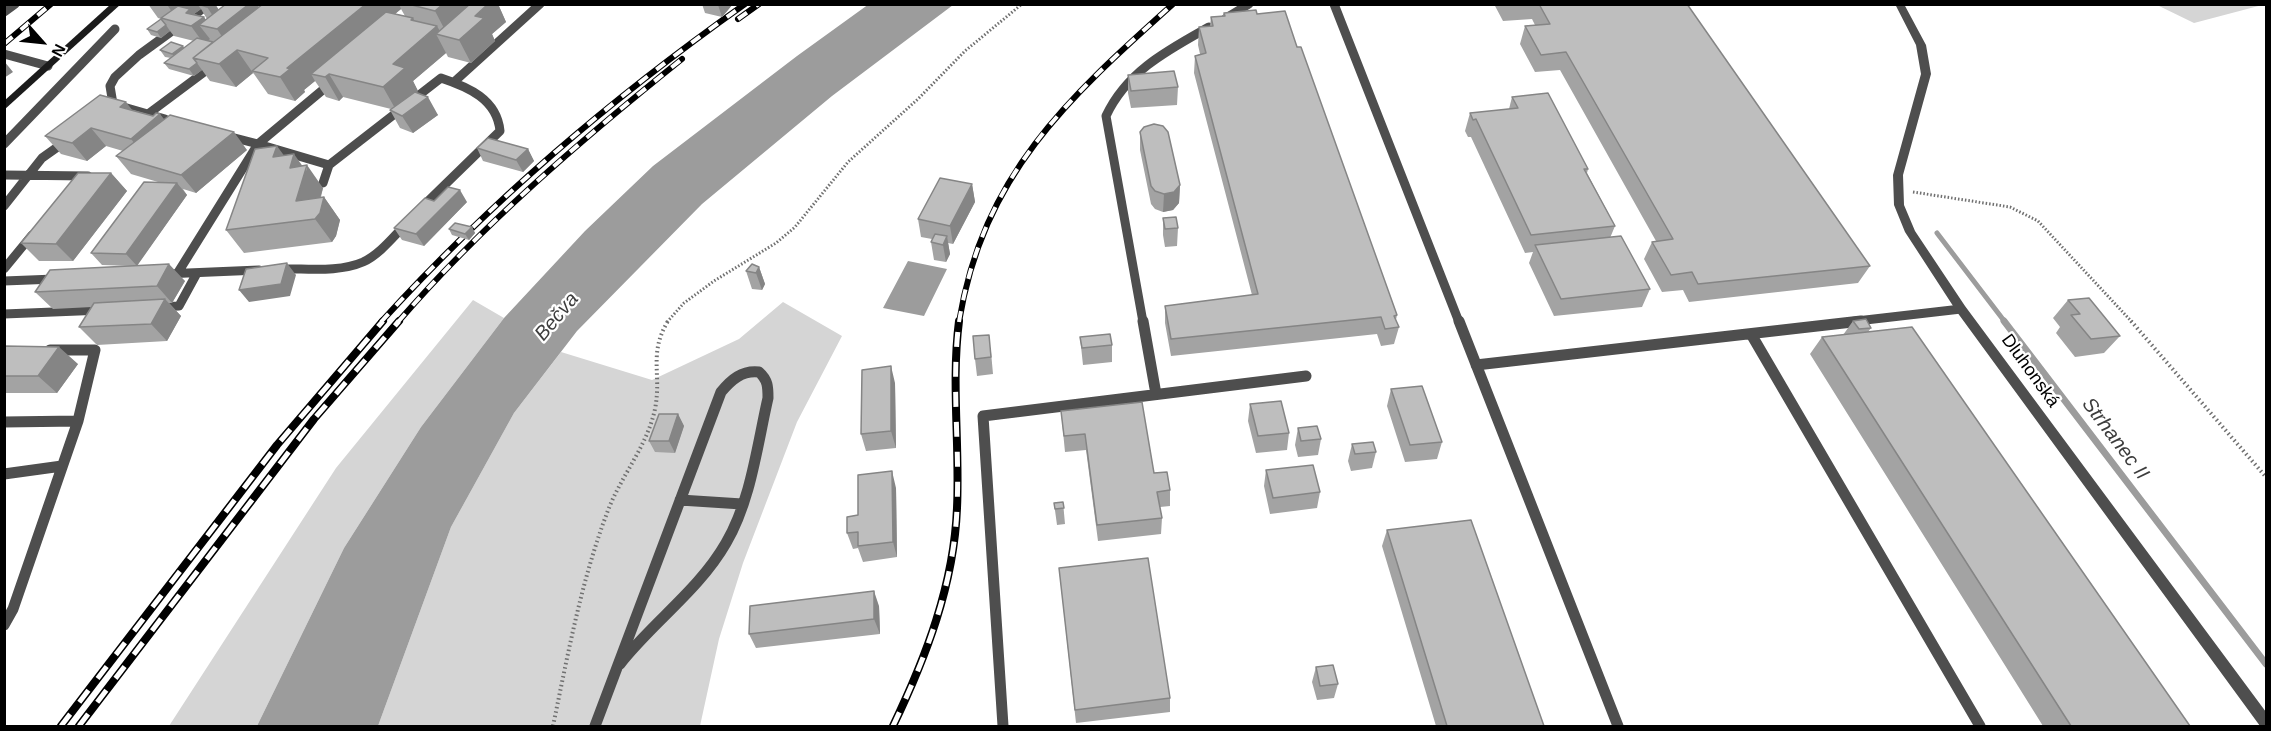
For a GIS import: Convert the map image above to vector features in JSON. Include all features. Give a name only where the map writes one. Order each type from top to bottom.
[{"type":"main road","points":[[4,107],[117,4]]},
{"type":"street","name":"Dluhonská","points":[[1899,4],[1921,45],[1926,74],[1924,90],[1900,161],[1899,205],[1910,232],[1962,309],[2266,723]]},
{"type":"lane","points":[[4,12],[15,4]]},
{"type":"lane","points":[[113,104],[110,86],[117,74],[134,58],[209,4]]},
{"type":"lane","points":[[454,82],[540,4]]},
{"type":"lane","points":[[1156,394],[1106,116],[1118,91],[1148,65],[1249,4]]},
{"type":"lane","points":[[1334,4],[1617,726]]},
{"type":"lane","points":[[4,144],[115,29]]},
{"type":"lane","points":[[4,54],[48,66]]},
{"type":"lane","points":[[148,114],[220,59]]},
{"type":"lane","points":[[177,274],[258,144],[337,78]]},
{"type":"lane","points":[[154,275],[348,266],[363,262],[373,255],[500,130],[501,121],[487,100],[454,82],[441,78],[329,165],[323,183]]},
{"type":"lane","points":[[104,111],[113,104]]},
{"type":"lane","points":[[113,104],[181,123]]},
{"type":"lane","points":[[4,206],[42,158],[78,131]]},
{"type":"lane","points":[[214,132],[329,165]]},
{"type":"lane","points":[[4,175],[99,177]]},
{"type":"lane","points":[[72,186],[79,176]]},
{"type":"lane","points":[[4,269],[42,223]]},
{"type":"lane","points":[[144,308],[179,306],[197,273]]},
{"type":"lane","points":[[4,281],[62,279]]},
{"type":"lane","points":[[1476,365],[1962,309]]},
{"type":"lane","points":[[4,314],[109,310]]},
{"type":"lane","points":[[1751,334],[1980,726]]},
{"type":"lane","points":[[4,625],[14,609],[78,421],[95,350],[39,350]]},
{"type":"lane","points":[[595,726],[721,392],[727,384],[743,373],[761,373],[767,377],[769,384],[768,398],[742,504],[727,542],[699,580],[635,643],[620,664]]},
{"type":"lane","points":[[1003,726],[982,416],[1306,376]]},
{"type":"lane","points":[[4,422],[78,421]]},
{"type":"lane","points":[[4,474],[62,466]]},
{"type":"lane","points":[[681,500],[742,504]]},
{"type":"path","points":[[552,726],[581,594],[599,534],[610,504],[642,446],[655,410],[658,381],[655,353],[659,335],[668,320],[684,303],[721,276],[776,243],[795,227],[848,162],[918,99],[965,51],[1023,4]]},
{"type":"path","points":[[1898,189],[2010,207],[2038,221],[2059,241],[2163,356],[2266,477]]},
{"type":"shaded area","points":[[2157,4],[2266,4],[2194,23],[2157,5]]},
{"type":"shaded area","points":[[473,300],[504,318],[421,427],[344,548],[257,726],[169,726],[336,468]]},
{"type":"shaded area","points":[[783,302],[842,336],[797,422],[743,563],[719,639],[700,726],[378,726],[451,527],[514,413],[561,352],[652,380],[739,339]]},
{"type":"water","name":"Bečva","points":[[869,4],[953,5],[832,96],[702,204],[577,331],[514,413],[451,527],[378,726],[257,726],[344,548],[421,427],[504,318],[585,231],[653,166]]},
{"type":"water","points":[[908,261],[947,269],[924,316],[883,308]]},
{"type":"building","points":[[226,4],[249,4],[217,29],[199,25]]},
{"type":"building","points":[[263,4],[366,4],[287,68],[290,69],[280,77],[252,71],[268,58],[237,50],[219,64],[193,58]]},
{"type":"building","points":[[408,4],[443,4],[435,11]]},
{"type":"building","points":[[470,4],[488,4],[475,16],[484,18],[459,40],[436,34]]},
{"type":"building","points":[[1539,4],[1687,4],[1870,266],[1698,284],[1692,272],[1671,275],[1652,242],[1673,239],[1566,52],[1541,55],[1525,26],[1550,24]]},
{"type":"building","points":[[178,6],[190,9],[186,13],[204,17],[191,26],[161,18]]},
{"type":"building","points":[[1256,10],[1257,14],[1285,11],[1297,47],[1301,47],[1397,315],[1394,316],[1399,327],[1385,329],[1381,317],[1171,339],[1165,306],[1258,294],[1195,56],[1206,53],[1199,27],[1213,26],[1211,17],[1225,16],[1224,13]]},
{"type":"building","points":[[386,12],[437,26],[393,64],[405,68],[383,87],[329,74],[325,77],[311,74]]},
{"type":"building","points":[[161,19],[166,25],[157,32],[147,29]]},
{"type":"building","points":[[197,38],[213,42],[193,58],[197,63],[189,69],[164,63]]},
{"type":"building","points":[[171,42],[183,46],[172,54],[160,50]]},
{"type":"building","points":[[1174,71],[1178,87],[1131,91],[1128,75]]},
{"type":"building","points":[[415,92],[428,97],[402,116],[390,110]]},
{"type":"building","points":[[1548,93],[1588,169],[1584,169],[1615,226],[1531,235],[1476,119],[1473,120],[1470,113],[1518,108],[1512,97]]},
{"type":"building","points":[[100,95],[126,102],[120,107],[153,116],[156,113],[160,114],[131,139],[91,128],[72,143],[45,136]]},
{"type":"building","points":[[170,115],[234,132],[181,175],[116,156]]},
{"type":"building","points":[[1154,124],[1163,126],[1168,132],[1180,185],[1174,192],[1164,194],[1155,191],[1151,186],[1140,132],[1144,127]]},
{"type":"building","points":[[488,138],[528,149],[516,160],[477,148]]},
{"type":"building","points":[[277,146],[273,157],[294,154],[290,168],[307,165],[296,201],[324,197],[320,213],[315,219],[226,230],[255,149]]},
{"type":"building","points":[[78,173],[111,173],[56,244],[21,243]]},
{"type":"building","points":[[940,178],[972,184],[950,226],[918,219]]},
{"type":"building","points":[[144,182],[177,183],[126,254],[91,253]]},
{"type":"building","points":[[448,187],[460,190],[416,234],[394,228],[425,198],[434,201]]},
{"type":"building","points":[[1176,217],[1178,228],[1165,229],[1163,218]]},
{"type":"building","points":[[455,223],[472,227],[465,234],[449,229]]},
{"type":"building","points":[[935,234],[947,236],[943,245],[931,242]]},
{"type":"building","points":[[1621,236],[1650,289],[1561,299],[1535,245]]},
{"type":"building","points":[[287,263],[281,284],[239,290],[246,269]]},
{"type":"building","points":[[169,264],[157,286],[35,292],[50,270]]},
{"type":"building","points":[[752,264],[759,267],[756,273],[746,271]]},
{"type":"building","points":[[2089,298],[2120,336],[2091,339],[2071,315],[2080,314],[2068,300]]},
{"type":"building","points":[[165,299],[151,324],[79,327],[94,303]]},
{"type":"building","points":[[1866,319],[1871,328],[1859,329],[1853,321]]},
{"type":"building","points":[[1912,327],[2190,726],[2071,726],[1822,337]]},
{"type":"building","points":[[1110,334],[1112,345],[1082,348],[1080,337]]},
{"type":"building","points":[[989,335],[991,357],[975,359],[973,336]]},
{"type":"building","points":[[4,346],[59,347],[38,376],[4,376]]},
{"type":"building","points":[[891,366],[891,431],[861,434],[862,370]]},
{"type":"building","points":[[1422,386],[1442,442],[1410,445],[1391,389]]},
{"type":"building","points":[[1281,401],[1289,433],[1258,436],[1250,404]]},
{"type":"building","points":[[1142,402],[1154,473],[1167,472],[1170,490],[1157,492],[1162,518],[1097,525],[1085,434],[1064,436],[1061,411]]},
{"type":"building","points":[[659,414],[678,414],[669,441],[649,441]]},
{"type":"building","points":[[1317,426],[1321,439],[1301,441],[1298,428]]},
{"type":"building","points":[[1373,442],[1376,452],[1355,454],[1352,444]]},
{"type":"building","points":[[1313,465],[1320,492],[1273,498],[1266,470]]},
{"type":"building","points":[[892,471],[893,542],[858,546],[858,532],[847,533],[847,517],[858,515],[858,475]]},
{"type":"building","points":[[1063,502],[1064,508],[1055,509],[1054,503]]},
{"type":"building","points":[[1471,520],[1544,726],[1447,726],[1387,530]]},
{"type":"building","points":[[1148,558],[1170,698],[1075,710],[1059,568]]},
{"type":"building","points":[[874,591],[874,619],[749,634],[750,606]]},
{"type":"building","points":[[1333,665],[1338,684],[1320,686],[1316,667]]},
{"type":"waterway","name":"Strhanec II","points":[[1937,233],[2005,322]]},
{"type":"waterway","name":"Strhanec II","points":[[2004,321],[2266,664]]},
{"type":"railway","points":[[4,44],[51,4]]},
{"type":"railway","points":[[381,322],[466,234],[554,153],[647,77],[745,4]]},
{"type":"railway","points":[[738,19],[759,4]]},
{"type":"railway","points":[[959,322],[971,270],[988,224],[1009,182],[1035,144],[1065,108],[1098,73],[1173,4]]},
{"type":"railway","points":[[398,322],[464,251],[534,184],[682,59]]},
{"type":"railway","points":[[61,726],[277,445],[383,321]]},
{"type":"railway","points":[[79,726],[314,419],[399,321]]},
{"type":"railway","points":[[893,726],[927,647],[936,620],[955,537],[957,508],[956,368],[959,321]]}]
